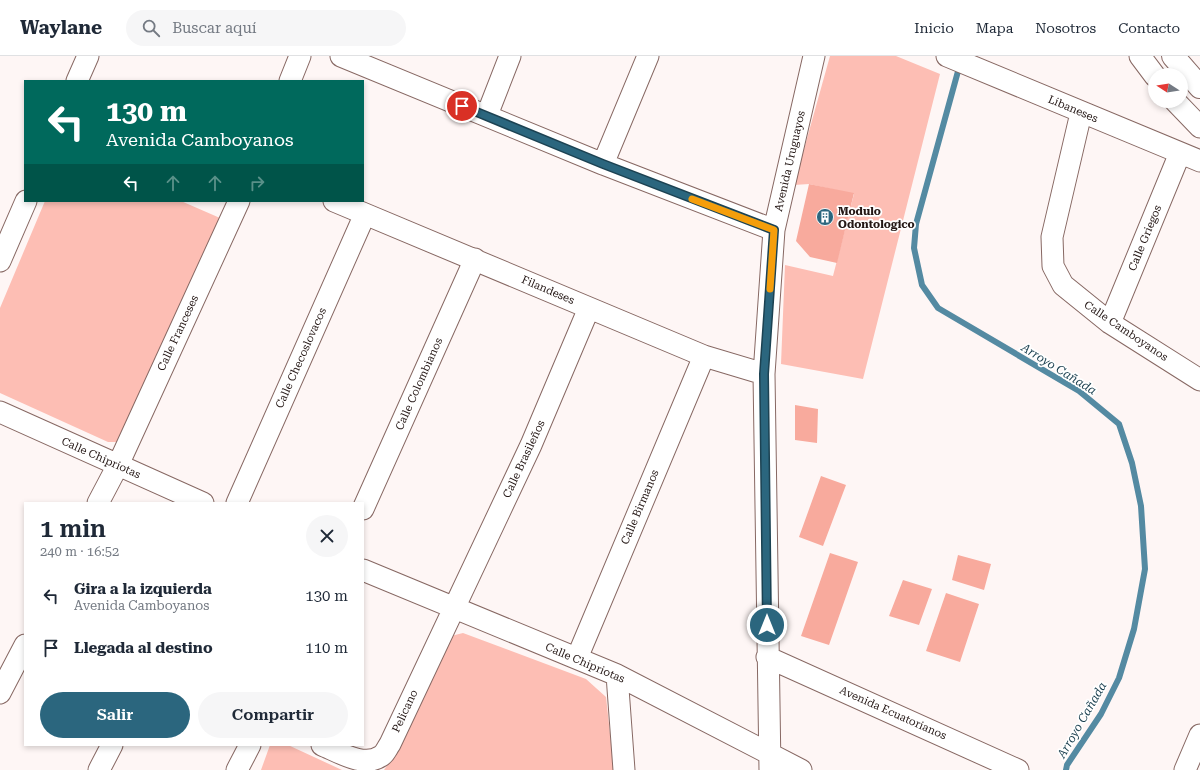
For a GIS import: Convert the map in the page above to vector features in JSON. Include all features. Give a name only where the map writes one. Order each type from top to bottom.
[{"type":"main road","points":[[1173,56],[1200,87]]},
{"type":"street","points":[[77,80],[88,56]]},
{"type":"street","points":[[290,80],[300,56]]},
{"type":"street","points":[[341,56],[370,61],[487,115],[603,164],[774,230]]},
{"type":"street","points":[[487,115],[510,56]]},
{"type":"street","points":[[603,164],[648,56]]},
{"type":"street","name":"Avenida Uruguayos","points":[[769,761],[764,374],[774,230],[814,56]]},
{"type":"street","points":[[1140,56],[1149,68]]},
{"type":"street","name":"Libaneses","points":[[948,57],[980,68],[1081,113],[1200,161]]},
{"type":"street","points":[[1181,108],[1200,128]]},
{"type":"street","name":"Calle Camboyanos","points":[[1081,113],[1052,237],[1053,266],[1063,285],[1110,323],[1200,380]]},
{"type":"street","name":"Calle Griegos","points":[[1110,323],[1180,152]]},
{"type":"street","points":[[0,261],[26,202]]},
{"type":"street","name":"Calle Franceses","points":[[99,502],[118,465],[238,202]]},
{"type":"street","name":"Filandeses","points":[[336,202],[704,356],[764,374]]},
{"type":"street","name":"Calle Checoslovacos","points":[[237,502],[365,214]]},
{"type":"street","name":"Calle Colombianos","points":[[364,508],[474,260]]},
{"type":"street","name":"Calle Brasileños","points":[[453,608],[531,445],[589,308]]},
{"type":"street","name":"Calle Birmanos","points":[[577,658],[704,356]]},
{"type":"street","name":"Calle Chipriotas","points":[[0,412],[201,502]]},
{"type":"street","name":"Calle Chipriotas","points":[[364,570],[617,675],[769,761],[801,770]]},
{"type":"street","name":"Pelicano","points":[[324,746],[358,760],[371,761],[382,756],[390,744],[453,608]]},
{"type":"street","points":[[0,693],[24,647]]},
{"type":"street","name":"Avenida Ecuatorianos","points":[[767,657],[1018,770]]},
{"type":"street","points":[[617,675],[624,770]]},
{"type":"street","points":[[1185,770],[1200,735]]},
{"type":"street","points":[[99,770],[111,746]]},
{"type":"street","points":[[237,770],[249,746]]},
{"type":"shaded area","points":[[830,56],[896,56],[940,74],[863,379],[781,364],[785,265],[833,276],[854,194],[809,184],[794,185]]},
{"type":"shaded area","points":[[45,202],[183,202],[220,218],[119,442],[108,442],[0,393],[0,308]]},
{"type":"shaded area","points":[[463,633],[586,679],[606,697],[614,770],[384,770],[393,756],[451,636]]},
{"type":"shaded area","points":[[270,746],[290,746],[342,770],[261,770]]},
{"type":"building","name":"Modulo Odontologico","points":[[809,184],[854,193],[837,263],[810,257],[796,241]]},
{"type":"building","points":[[795,405],[818,409],[817,443],[795,440]]},
{"type":"building","points":[[821,476],[846,485],[823,546],[799,537]]},
{"type":"building","points":[[830,553],[858,562],[829,645],[801,636]]},
{"type":"building","points":[[958,555],[991,564],[984,590],[952,580]]},
{"type":"building","points":[[903,580],[932,589],[919,625],[889,616]]},
{"type":"building","points":[[946,593],[979,604],[960,662],[926,651]]},
{"type":"waterway","name":"Arroyo Cañada","points":[[960,64],[916,224],[914,248],[922,285],[938,308],[1079,391],[1119,424],[1132,463],[1141,506],[1145,569],[1134,629],[1119,678],[1101,714],[1067,765],[1066,770]]},
{"type":"slow traffic","points":[[692,199],[774,230],[770,289]]},
{"type":"place","name":"Modulo Odontologico","points":[[825,217]]},
{"type":"route","points":[[462,106],[603,164],[774,230],[764,374],[767,514],[767,625]]}]
